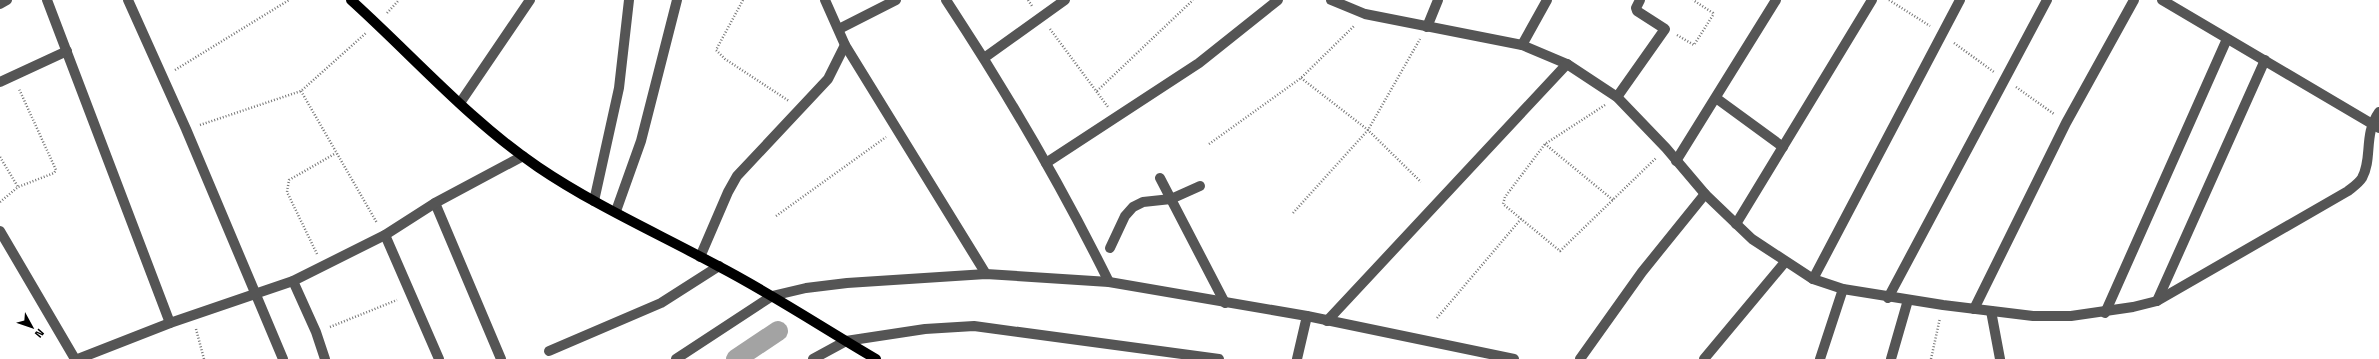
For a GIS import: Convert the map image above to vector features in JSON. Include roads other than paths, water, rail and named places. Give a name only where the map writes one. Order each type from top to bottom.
[{"type":"main road","points":[[351,0],[460,102],[523,156],[594,201],[616,211],[719,266],[772,296],[876,359]]},
{"type":"street","points":[[0,4],[7,0]]},
{"type":"street","points":[[47,0],[170,323]]},
{"type":"street","points":[[128,0],[186,129],[283,359]]},
{"type":"street","points":[[460,102],[530,0]]},
{"type":"street","points":[[594,201],[619,88],[629,0]]},
{"type":"street","points":[[616,211],[641,140],[677,0]]},
{"type":"street","points":[[825,0],[846,45],[986,274]]},
{"type":"street","points":[[839,29],[896,0]]},
{"type":"street","points":[[946,0],[984,58],[1046,163],[1109,282]]},
{"type":"street","points":[[984,58],[1042,18],[1065,0]]},
{"type":"street","points":[[1046,163],[1115,117],[1159,92],[1199,63],[1278,0]]},
{"type":"street","points":[[1332,0],[1365,14],[1522,45],[1567,64],[1617,97],[1666,148],[1705,194],[1752,239],[1812,279],[1843,289],[1888,298],[2033,316],[2071,316],[2104,313],[2157,301],[2348,191],[2361,180],[2365,170],[2379,112]]},
{"type":"street","points":[[1427,27],[1438,0]]},
{"type":"street","points":[[1522,45],[1547,0]]},
{"type":"street","points":[[1617,97],[1665,29],[1637,11],[1636,8],[1640,0]]},
{"type":"street","points":[[1676,161],[1776,0]]},
{"type":"street","points":[[1736,224],[1872,0]]},
{"type":"street","points":[[1812,279],[1941,33],[1960,0]]},
{"type":"street","points":[[1888,298],[2003,79],[2047,0]]},
{"type":"street","points":[[1974,309],[2066,123],[2134,0]]},
{"type":"street","points":[[2162,0],[2375,126]]},
{"type":"street","points":[[2104,313],[2227,39]]},
{"type":"street","points":[[700,257],[728,192],[737,176],[828,79],[846,45]]},
{"type":"street","points":[[0,82],[67,51]]},
{"type":"street","points":[[2157,301],[2265,60]]},
{"type":"street","points":[[1327,321],[1567,64]]},
{"type":"street","points":[[1716,98],[1783,147]]},
{"type":"street","points":[[78,359],[170,323],[193,317],[294,281],[385,235],[435,203],[523,156]]},
{"type":"street","points":[[1160,178],[1225,303]]},
{"type":"street","points":[[1110,248],[1125,216],[1134,207],[1143,202],[1171,198],[1200,186]]},
{"type":"street","points":[[1580,359],[1642,272],[1705,194]]},
{"type":"street","points":[[435,203],[501,359]]},
{"type":"street","points":[[0,231],[75,359]]},
{"type":"street","points":[[385,235],[439,359]]},
{"type":"street","points":[[1704,359],[1785,262]]},
{"type":"street","points":[[548,351],[661,303],[719,266]]},
{"type":"street","points":[[676,359],[772,296],[806,288],[847,283],[986,274],[1109,282],[1307,316],[1514,359]]},
{"type":"street","points":[[294,281],[316,332],[325,359]]},
{"type":"street","points":[[1820,359],[1843,289]]},
{"type":"street","points":[[1891,359],[1908,300]]},
{"type":"street","points":[[1992,311],[2000,359]]},
{"type":"street","points":[[1297,359],[1307,316]]},
{"type":"street","points":[[813,359],[846,341],[925,330],[989,327],[1219,359]]},
{"type":"waterway","points":[[736,359],[778,331]]}]
